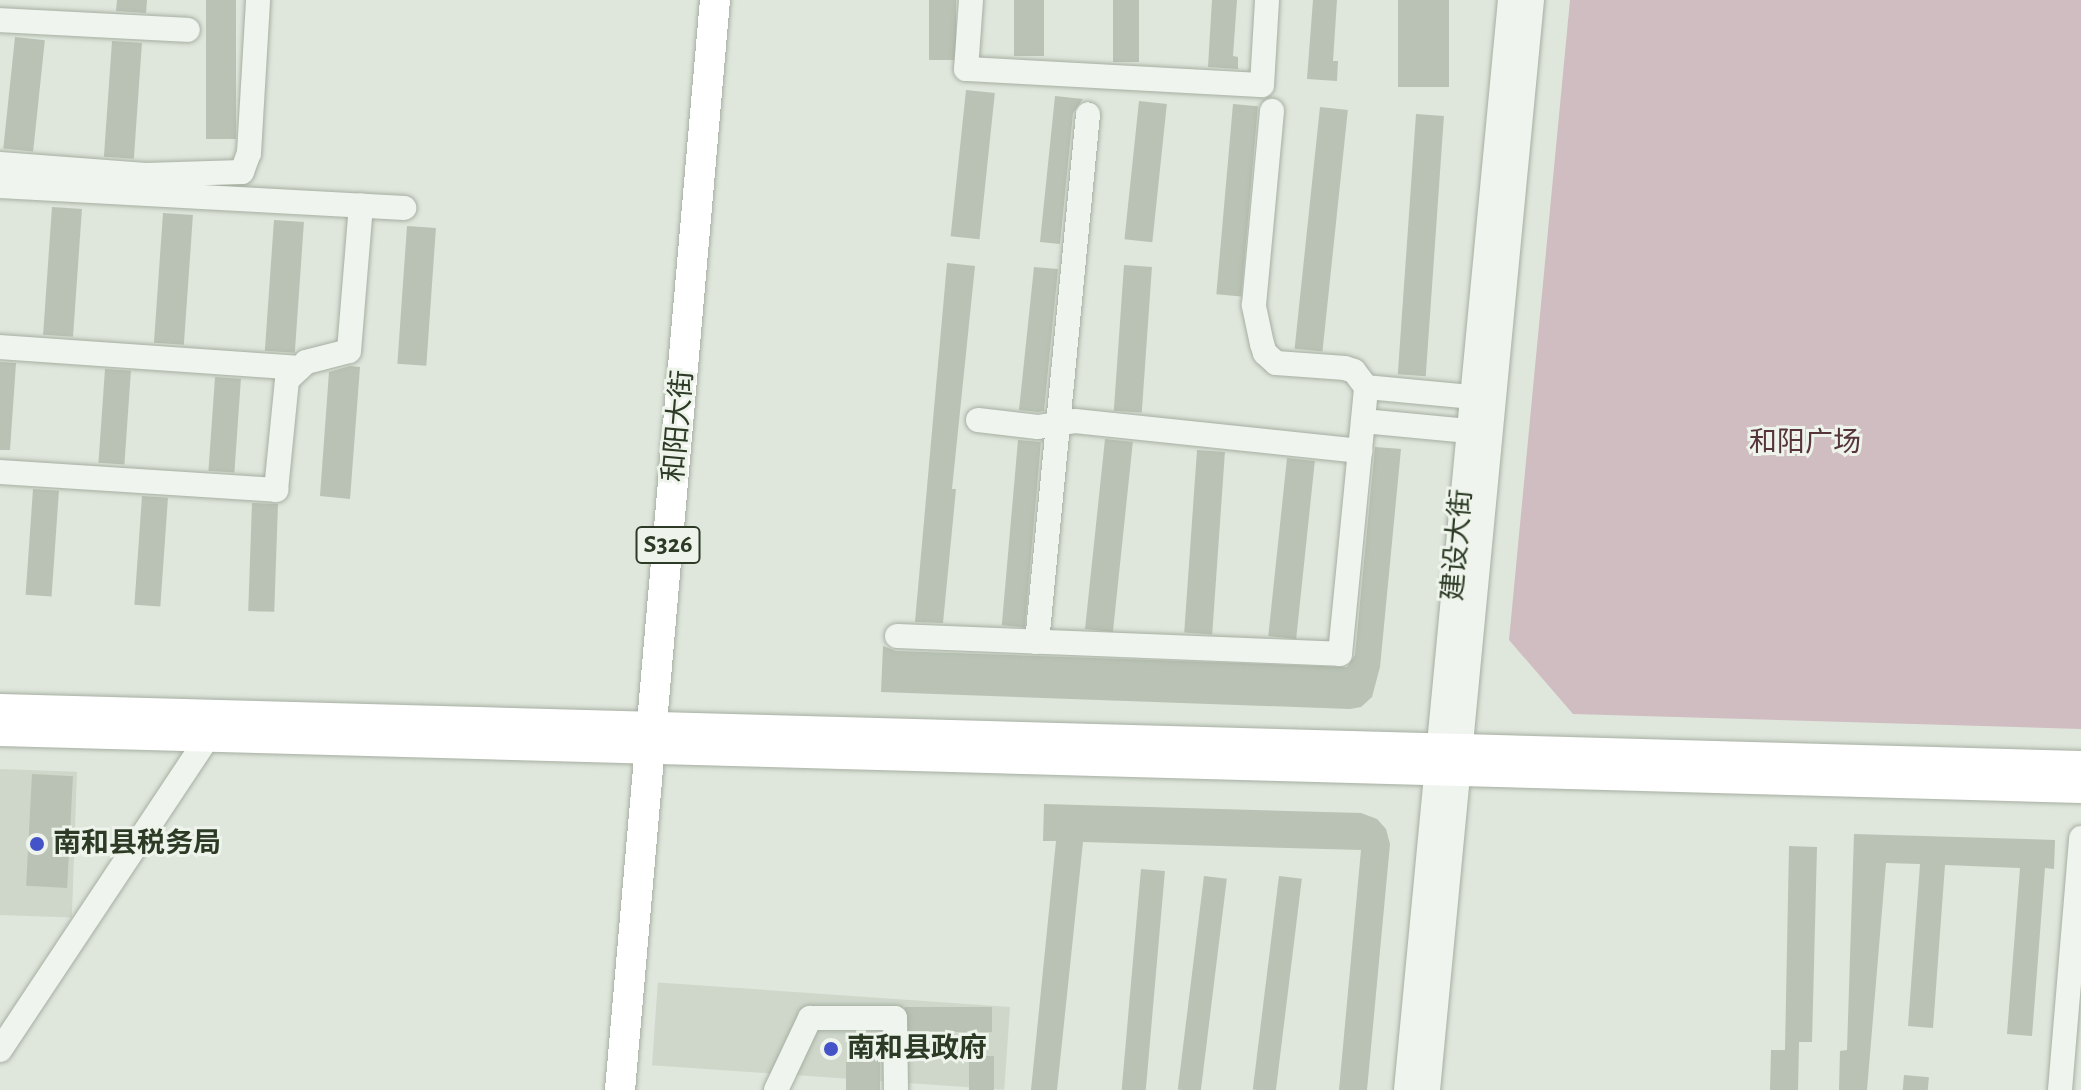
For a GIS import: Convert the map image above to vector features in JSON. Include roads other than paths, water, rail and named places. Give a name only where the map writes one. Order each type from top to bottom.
[{"type":"main road","name":"和阳大街","points":[[620,1090],[702,0]]},
{"type":"main road","name":"和阳大街","points":[[606,1090],[645,738],[715,0]]},
{"type":"main road","points":[[0,709],[645,738],[1448,760],[2081,788]]},
{"type":"main road","points":[[0,731],[208,737],[645,738]]},
{"type":"main road","points":[[1448,760],[2081,766]]},
{"type":"street","points":[[0,164],[146,175],[242,172],[249,153],[258,0]]},
{"type":"street","points":[[971,0],[966,69],[1262,85],[1267,0]]},
{"type":"street","name":"建设大街","points":[[1428,1090],[1469,431],[1510,0]]},
{"type":"street","name":"建设大街","points":[[1406,1090],[1448,760],[1532,0]]},
{"type":"street","points":[[0,20],[188,30]]},
{"type":"street","points":[[897,636],[1340,654],[1366,387],[1354,371],[1276,363],[1265,353],[1254,305],[1272,111]]},
{"type":"street","points":[[1037,642],[1088,114]]},
{"type":"street","points":[[0,186],[404,208]]},
{"type":"street","points":[[0,472],[276,490],[287,380],[315,359],[349,351],[361,205]]},
{"type":"street","points":[[0,347],[299,368]]},
{"type":"street","points":[[1366,387],[1472,397]]},
{"type":"street","points":[[978,420],[1038,427],[1075,421],[1360,451]]},
{"type":"street","points":[[1363,421],[1469,431]]},
{"type":"street","points":[[0,1050],[208,737]]},
{"type":"street","points":[[2060,1090],[2081,838]]},
{"type":"street","points":[[776,1090],[810,1018],[895,1018],[896,1090]]},
{"type":"place","name":"南和县税务局","points":[[37,844]]},
{"type":"place","name":"南和县政府","points":[[831,1049]]},
{"type":"park label","name":"和阳广场","points":[[1805,443]]}]
